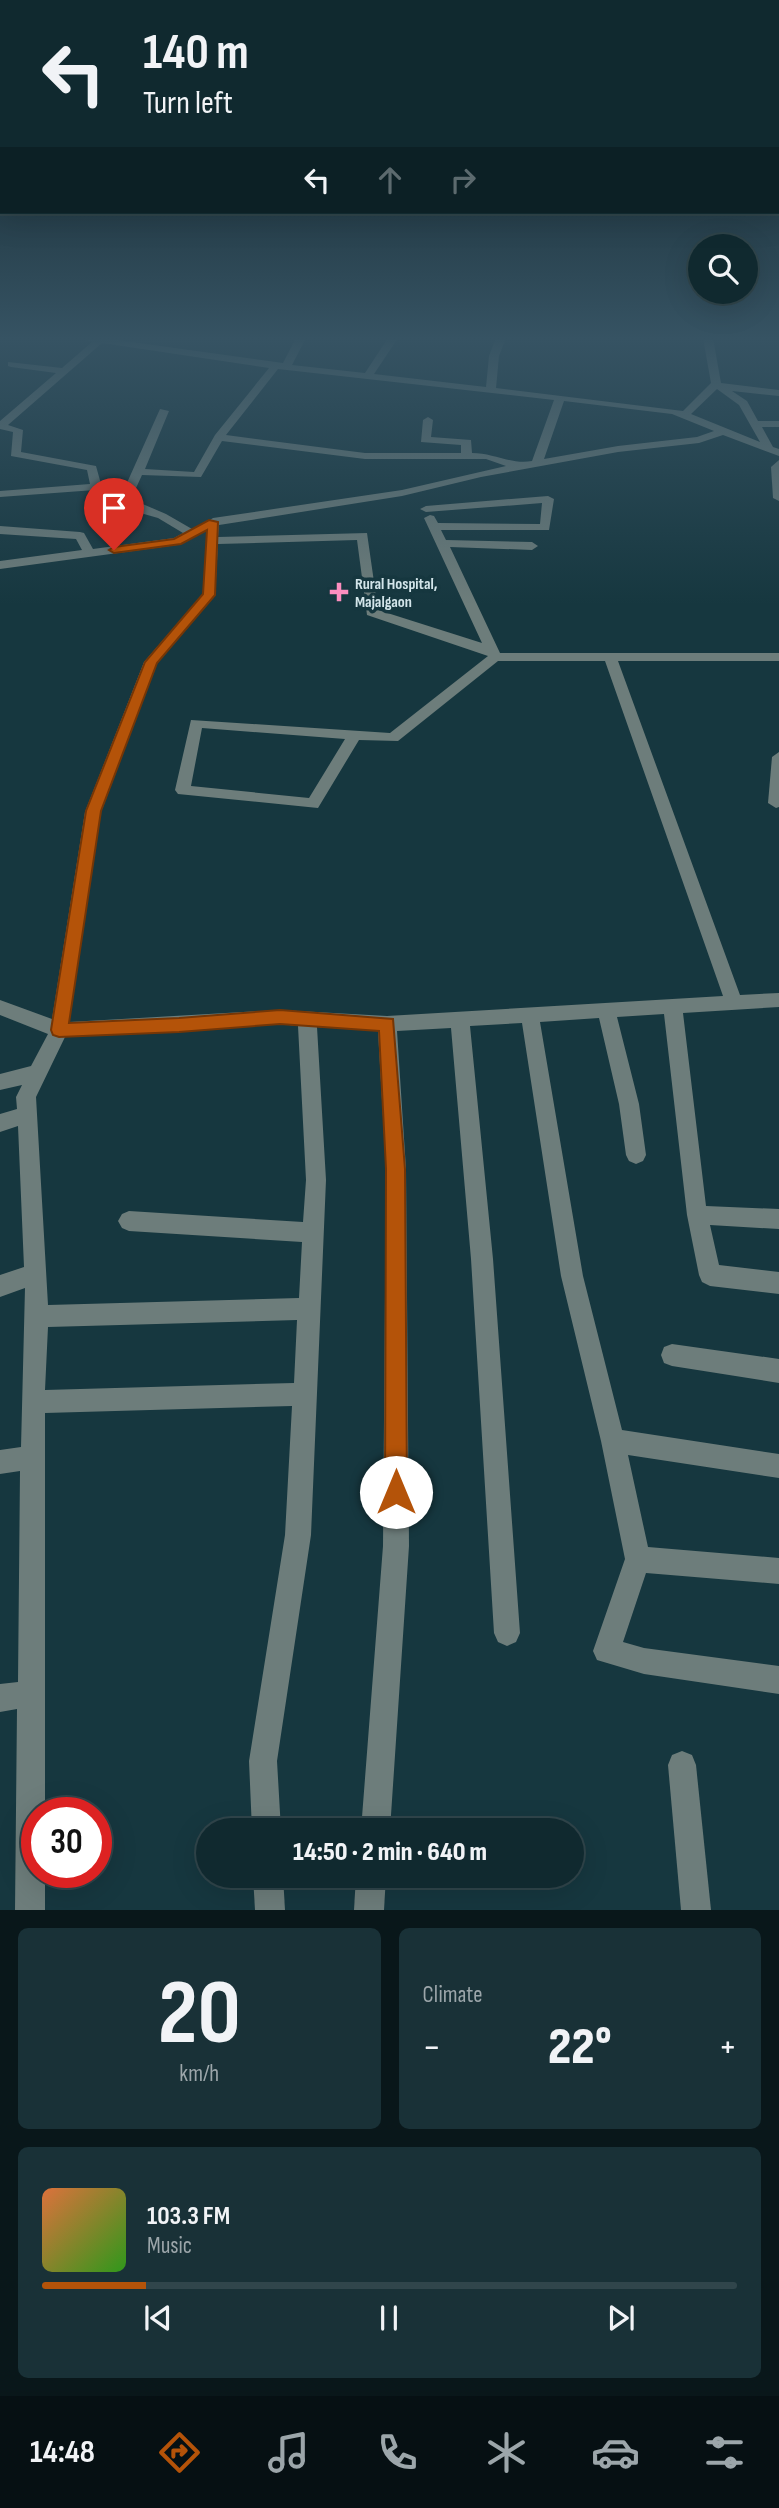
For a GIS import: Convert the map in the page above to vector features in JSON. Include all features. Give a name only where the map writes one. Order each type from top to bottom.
[{"type":"street","points":[[5,427],[18,430],[15,454],[92,468],[96,486]]},
{"type":"street","points":[[125,499],[139,472],[154,427]]},
{"type":"street","points":[[139,472],[197,475],[227,427]]},
{"type":"street","points":[[427,427],[425,440],[467,442],[466,456]]},
{"type":"street","points":[[537,464],[549,427]]},
{"type":"street","points":[[714,427],[774,451]]},
{"type":"street","points":[[758,427],[774,451]]},
{"type":"street","points":[[0,565],[177,541],[213,522],[418,489],[618,449],[699,440],[723,431]]},
{"type":"street","points":[[219,437],[365,456],[466,456],[501,459],[517,468]]},
{"type":"street","points":[[779,463],[776,467],[779,498]]},
{"type":"street","points":[[0,494],[78,491],[96,486],[183,526],[192,534]]},
{"type":"street","points":[[418,489],[440,543],[493,654]]},
{"type":"street","points":[[426,509],[548,499],[545,528],[433,526]]},
{"type":"street","points":[[30,1909],[33,1402],[37,1316],[26,1097],[59,1030],[93,811],[151,662],[209,595],[213,522]]},
{"type":"street","points":[[0,530],[80,536],[90,554]]},
{"type":"street","points":[[210,541],[363,536],[372,612],[493,654],[779,657]]},
{"type":"street","points":[[440,543],[531,546]]},
{"type":"street","points":[[355,735],[313,804],[183,790],[196,723],[355,735],[393,738],[493,654]]},
{"type":"street","points":[[610,657],[734,1003]]},
{"type":"street","points":[[776,803],[779,757]]},
{"type":"street","points":[[0,1007],[59,1030],[280,1017],[387,1024],[779,1000]]},
{"type":"street","points":[[673,1007],[697,1215],[710,1275],[779,1283]]},
{"type":"street","points":[[606,1011],[629,1104],[636,1155]]},
{"type":"street","points":[[530,1016],[572,1276],[613,1441],[638,1559],[606,1651],[643,1661],[779,1680]]},
{"type":"street","points":[[265,1818],[263,1761],[298,1535],[316,1180],[307,1019]]},
{"type":"street","points":[[460,1020],[482,1259],[507,1633]]},
{"type":"street","points":[[376,1818],[396,1546],[396,1169],[387,1024]]},
{"type":"street","points":[[0,1082],[38,1073]]},
{"type":"street","points":[[0,1123],[27,1115]]},
{"type":"street","points":[[697,1215],[779,1219]]},
{"type":"street","points":[[129,1221],[313,1233]]},
{"type":"street","points":[[0,1286],[33,1274]]},
{"type":"street","points":[[37,1316],[309,1309]]},
{"type":"street","points":[[672,1355],[779,1371]]},
{"type":"street","points":[[33,1402],[305,1394]]},
{"type":"street","points":[[613,1441],[779,1466]]},
{"type":"street","points":[[0,1462],[33,1457]]},
{"type":"street","points":[[638,1559],[779,1571]]},
{"type":"street","points":[[0,1698],[31,1693]]},
{"type":"street","points":[[682,1765],[696,1909]]},
{"type":"street","points":[[269,1888],[270,1909]]},
{"type":"street","points":[[369,1909],[370,1888]]},
{"type":"place","name":"Rural Hospital, Majalgaon","points":[[339,592]]},
{"type":"route","points":[[114,550],[177,541],[213,522],[209,595],[151,662],[93,811],[59,1030],[280,1017],[387,1024],[396,1169],[396,1492]]}]
